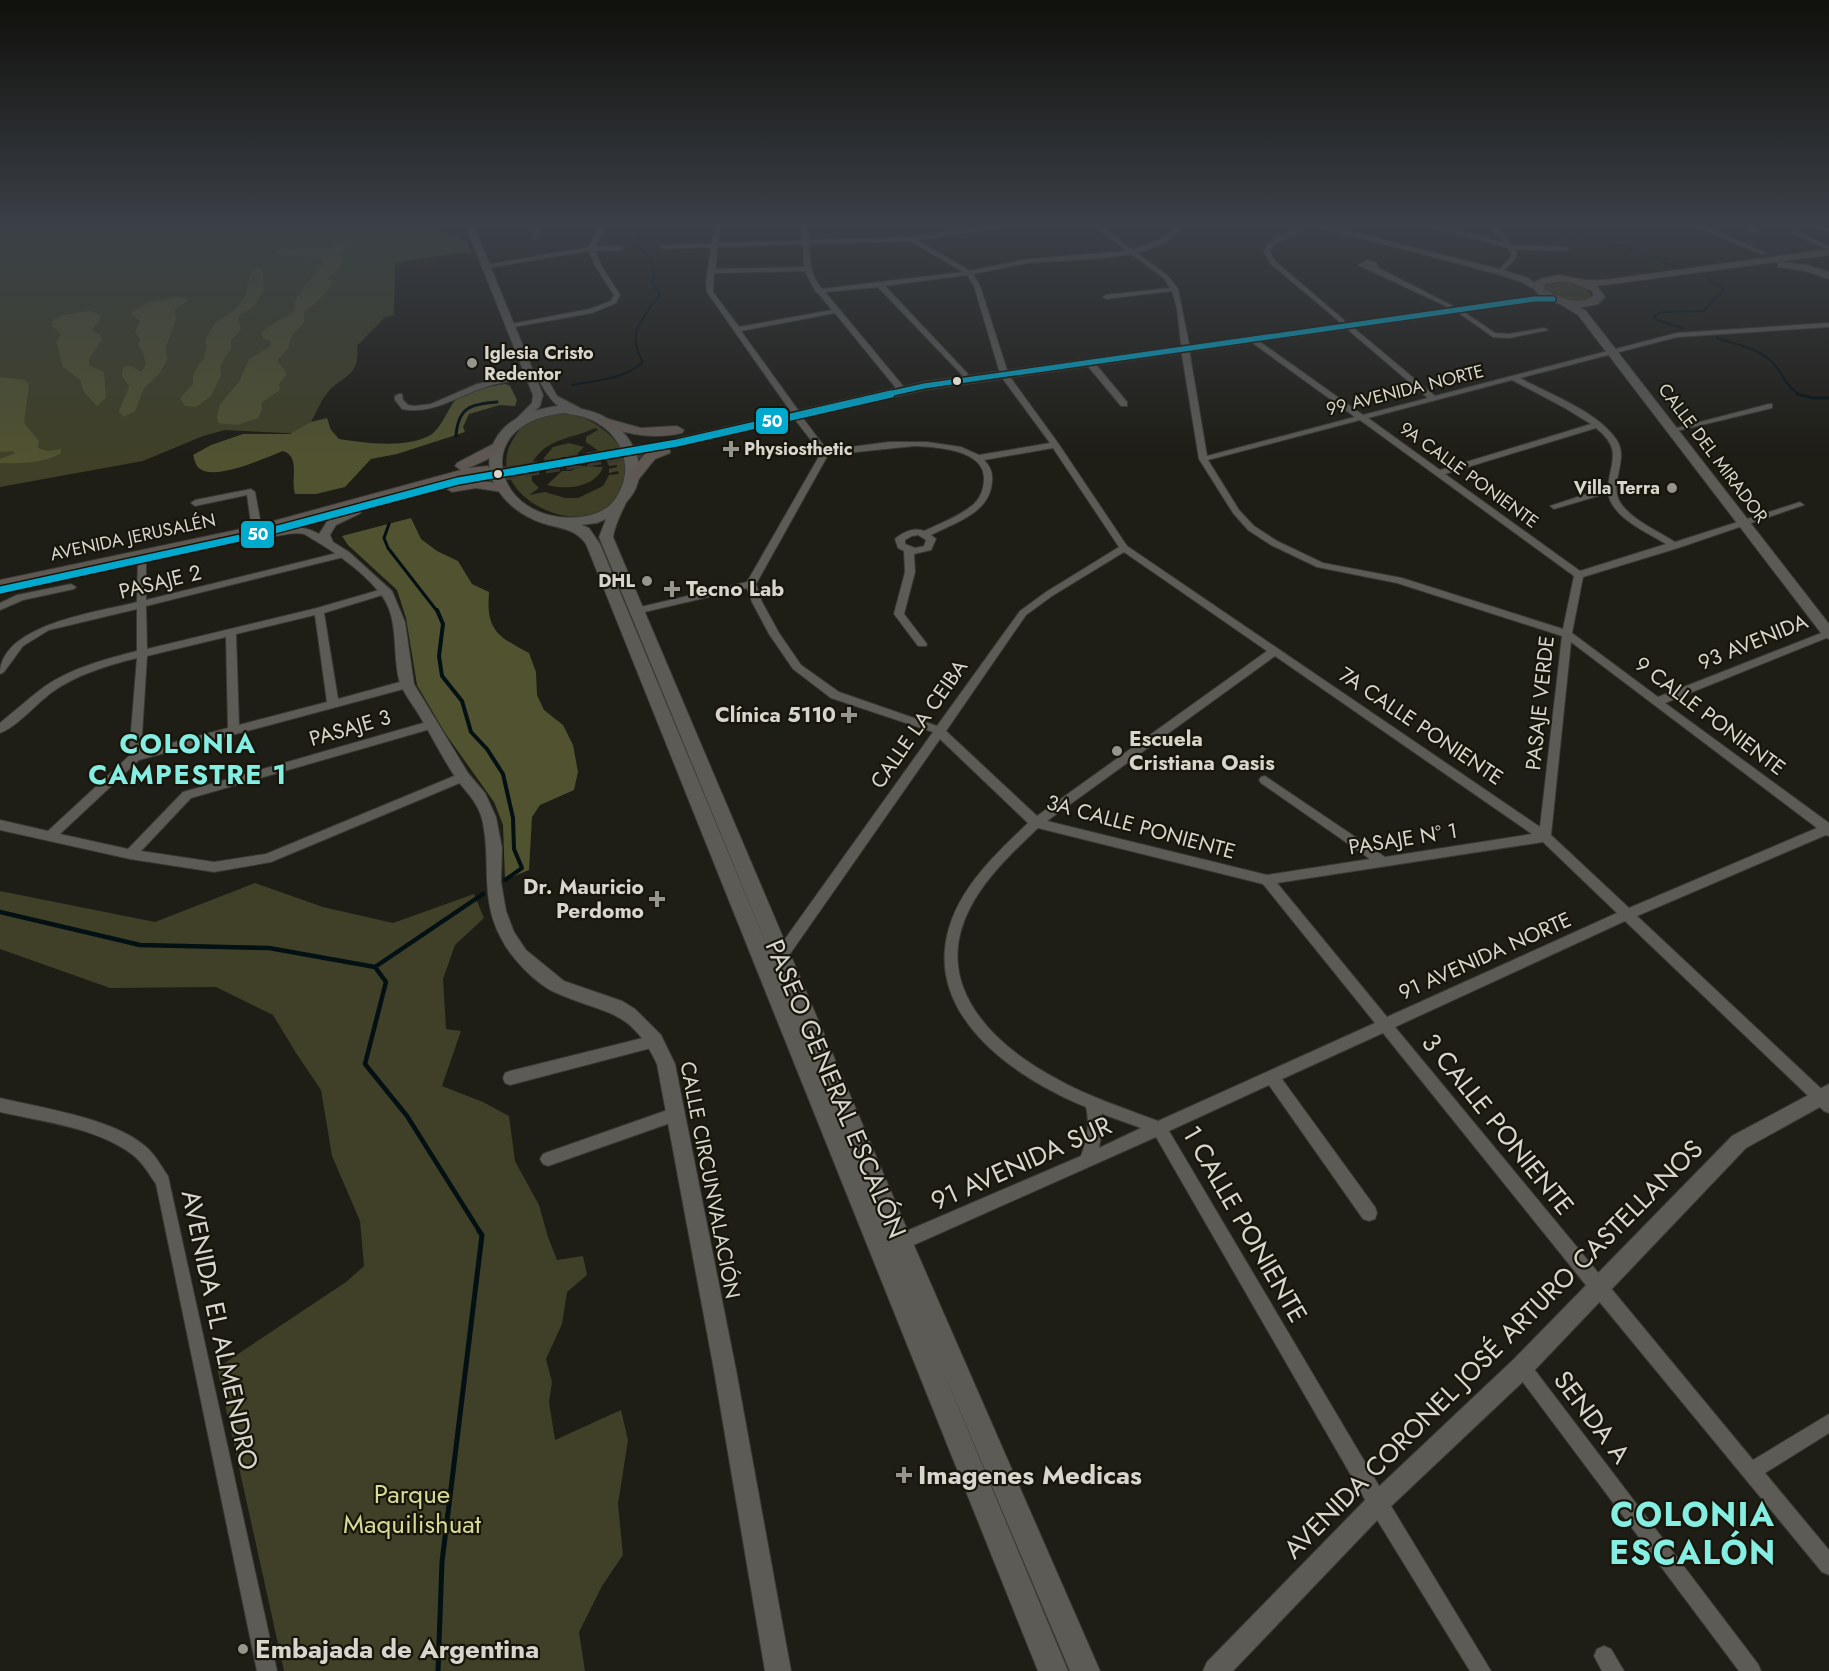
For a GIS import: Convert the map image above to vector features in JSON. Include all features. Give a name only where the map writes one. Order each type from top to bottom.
[{"type":"main road","points":[[1454,308],[1489,302]]},
{"type":"main road","points":[[605,422],[632,432],[655,435],[1003,373],[1508,302]]},
{"type":"main road","name":"CALLE DEL MIRADOR","points":[[1561,302],[1580,311],[1677,429],[1746,523]]},
{"type":"main road","name":"CALLE DEL MIRADOR","points":[[1591,302],[1586,307],[1586,311],[1614,352],[1829,632]]},
{"type":"main road","points":[[643,446],[899,386],[964,375],[1090,363],[1185,346],[1253,339],[1346,323]]},
{"type":"main road","points":[[278,525],[363,492],[465,465],[499,446],[517,423],[547,411],[577,410],[594,415],[605,422],[620,434],[632,452],[633,477],[620,505],[606,514],[587,521],[563,523],[538,517],[516,503],[502,488],[494,466],[499,446]]},
{"type":"main road","points":[[633,477],[657,452],[778,424],[789,420],[793,410]]},
{"type":"main road","name":"AVENIDA JERUSALÉN","points":[[0,585],[260,532],[428,482],[483,473],[260,532],[0,591]]},
{"type":"main road","points":[[260,532],[466,485],[487,484],[502,488]]},
{"type":"main road","name":"PASEO GENERAL ESCALÓN","points":[[620,505],[608,526],[606,537],[780,957],[1085,1671]]},
{"type":"main road","name":"PASEO GENERAL ESCALÓN","points":[[563,523],[580,528],[589,535],[602,564],[1053,1671]]},
{"type":"street","points":[[505,302],[548,392],[555,400],[577,410]]},
{"type":"street","points":[[515,325],[592,311],[614,302]]},
{"type":"street","points":[[717,302],[825,453]]},
{"type":"street","points":[[828,302],[899,386]]},
{"type":"street","points":[[896,302],[964,375]]},
{"type":"street","name":"7A CALLE PONIENTE","points":[[982,302],[1003,373],[1055,445],[1124,548],[1545,837],[1626,915],[1826,1098]]},
{"type":"street","points":[[1177,302],[1203,459]]},
{"type":"street","points":[[1320,302],[1434,399]]},
{"type":"street","points":[[1442,302],[1493,336],[1509,336],[1544,330]]},
{"type":"street","points":[[736,330],[836,311]]},
{"type":"street","points":[[1748,330],[1829,320]]},
{"type":"street","points":[[515,325],[538,394],[538,402],[517,423]]},
{"type":"street","points":[[1748,330],[1829,325]]},
{"type":"street","name":"99 AVENIDA NORTE","points":[[1203,459],[1677,335],[1748,330]]},
{"type":"street","name":"9A CALLE PONIENTE","points":[[1253,339],[1579,575]]},
{"type":"street","points":[[1090,363],[1124,404]]},
{"type":"street","points":[[399,396],[399,400],[405,407],[413,409],[439,403],[477,387],[531,375]]},
{"type":"street","points":[[1515,379],[1598,425],[1613,440],[1619,450],[1612,489],[1617,505],[1675,546]]},
{"type":"street","points":[[1677,429],[1768,406]]},
{"type":"street","points":[[1440,473],[1598,425]]},
{"type":"street","points":[[825,453],[924,444],[961,450],[979,458],[988,471],[989,480],[986,492],[978,504],[925,534]]},
{"type":"street","points":[[979,458],[1055,445]]},
{"type":"street","points":[[636,611],[751,584],[825,453]]},
{"type":"street","name":"9 CALLE PONIENTE","points":[[1203,459],[1236,511],[1251,528],[1274,543],[1320,565],[1399,580],[1568,634],[1828,829]]},
{"type":"street","points":[[1554,506],[1612,489]]},
{"type":"street","points":[[195,503],[251,492],[260,532]]},
{"type":"street","points":[[1579,575],[1800,505]]},
{"type":"street","points":[[337,550],[324,535],[327,526],[355,512]]},
{"type":"street","name":"CALLE CIRCUNVALACIÓN","points":[[260,532],[298,529],[337,550],[386,591],[399,622],[407,684],[463,777],[480,797],[489,817],[494,848],[493,882],[498,911],[507,935],[520,955],[558,986],[616,1006],[629,1014],[655,1041],[666,1064],[725,1370],[778,1671]]},
{"type":"street","points":[[910,532],[925,534],[931,539],[931,545],[919,551],[909,550],[899,543],[902,537],[910,532]]},
{"type":"street","name":"CALLE LA CEIBA","points":[[780,957],[938,730],[1023,613],[1049,594],[1124,548]]},
{"type":"street","name":"PASAJE 2","points":[[0,670],[19,644],[46,628],[141,605],[337,550]]},
{"type":"street","points":[[909,550],[910,572],[899,614],[922,644]]},
{"type":"street","points":[[135,757],[142,654],[141,560]]},
{"type":"street","name":"PASAJE VERDE","points":[[1545,837],[1568,634],[1579,575]]},
{"type":"street","name":"3A CALLE PONIENTE","points":[[751,584],[757,602],[774,634],[796,667],[835,695],[938,730],[1036,823],[1267,880]]},
{"type":"street","points":[[0,608],[20,597],[71,587]]},
{"type":"street","points":[[0,729],[49,689],[66,679],[111,661],[319,611],[386,591]]},
{"type":"street","points":[[319,611],[333,703]]},
{"type":"street","points":[[231,632],[234,729]]},
{"type":"street","name":"93 AVENIDA","points":[[1659,700],[1829,632]]},
{"type":"street","name":"1 CALLE PONIENTE","points":[[1275,651],[1036,823],[979,884],[960,916],[951,942],[950,967],[957,995],[977,1025],[1001,1053],[1037,1077],[1092,1102],[1160,1128],[1378,1503],[1481,1671]]},
{"type":"street","points":[[50,836],[135,757],[407,684]]},
{"type":"street","name":"PASAJE 3","points":[[130,854],[187,795],[430,725]]},
{"type":"street","points":[[0,825],[130,854],[214,867],[267,859],[463,777]]},
{"type":"street","points":[[1265,780],[1383,862]]},
{"type":"street","name":"91 AVENIDA NORTE","points":[[1160,1128],[1626,915],[1828,829]]},
{"type":"street","name":"PASAJE N° 1","points":[[1267,880],[1545,837]]},
{"type":"street","name":"3 CALLE PONIENTE","points":[[1267,880],[1599,1288],[1829,1564]]},
{"type":"street","points":[[510,1078],[655,1041]]},
{"type":"street","points":[[1272,1077],[1369,1213]]},
{"type":"street","name":"AVENIDA CORONEL JOSÉ ARTURO CASTELLANOS","points":[[1216,1671],[1378,1503],[1522,1367],[1739,1142],[1826,1098]]},
{"type":"street","points":[[1086,1161],[1096,1132],[1096,1117],[1092,1102]]},
{"type":"street","name":"AVENIDA EL ALMENDRO","points":[[0,1105],[98,1130],[137,1149],[151,1163],[163,1182],[267,1671]]},
{"type":"street","points":[[548,1158],[676,1114]]},
{"type":"street","name":"91 AVENIDA SUR","points":[[901,1242],[1160,1128]]},
{"type":"street","name":"SENDA A","points":[[1522,1367],[1751,1671]]},
{"type":"street","points":[[1752,1471],[1829,1423]]},
{"type":"green space","points":[[0,302],[394,302],[394,315],[385,317],[357,346],[356,364],[350,374],[325,395],[311,422],[315,428],[307,434],[225,430],[203,436],[143,461],[0,487]]},
{"type":"green space","points":[[149,302],[187,302],[175,310],[176,319],[166,347],[167,360],[159,374],[144,388],[135,411],[123,417],[119,411],[129,387],[122,376],[122,370],[124,367],[131,366],[141,372],[146,365],[143,352],[138,345],[140,339],[135,332],[140,321],[131,315],[132,312]]},
{"type":"green space","points":[[241,302],[257,302],[238,319],[241,330],[231,340],[231,349],[220,366],[221,375],[211,396],[196,407],[185,406],[180,398],[193,384],[193,376],[205,358],[207,347],[205,341],[215,323],[236,309]]},
{"type":"green space","points":[[296,302],[317,302],[304,312],[304,323],[292,335],[288,348],[277,360],[287,374],[279,384],[280,390],[261,403],[262,409],[258,418],[237,425],[218,423],[220,404],[239,382],[249,359],[270,347],[271,341],[263,338],[261,332],[294,311]]},
{"type":"green space","points":[[90,311],[99,314],[101,319],[92,330],[102,339],[89,359],[89,365],[104,372],[106,398],[97,406],[84,392],[80,380],[63,367],[56,341],[61,334],[52,326],[52,321],[62,315]]},
{"type":"green space","points":[[0,377],[25,380],[29,385],[24,423],[39,441],[38,448],[48,451],[61,449],[61,453],[40,461],[0,463],[0,459],[15,453],[0,452]]},
{"type":"green space","points":[[505,384],[510,386],[517,400],[515,406],[500,405],[469,414],[463,427],[465,432],[397,454],[371,459],[345,487],[316,494],[295,494],[292,458],[283,451],[241,467],[216,472],[206,472],[199,468],[193,455],[211,445],[243,434],[290,434],[311,422],[327,418],[331,430],[339,439],[386,444],[412,442],[432,434],[457,398],[477,389]]},
{"type":"green space","points":[[563,412],[579,416],[595,424],[619,446],[625,459],[627,474],[623,489],[611,504],[595,514],[576,517],[556,514],[537,506],[521,494],[510,479],[506,461],[511,443],[517,433],[532,419]],"holes":[[[595,428],[598,430],[586,437],[586,442],[604,455],[609,466],[617,465],[609,469],[609,473],[618,471],[619,474],[609,475],[603,486],[578,498],[565,498],[545,492],[529,495],[539,488],[532,481],[531,467],[523,467],[531,465],[544,449],[559,440]]]},
{"type":"green space","points":[[569,443],[584,447],[574,457],[562,457],[557,461],[543,459],[553,447]]},
{"type":"green space","points":[[580,466],[603,467],[594,479],[579,486],[547,485],[562,471],[571,471]]},
{"type":"green space","points":[[411,518],[421,539],[437,551],[458,561],[472,584],[489,592],[489,615],[492,624],[501,636],[529,653],[536,672],[537,695],[544,710],[563,725],[573,745],[578,772],[574,790],[540,805],[532,817],[529,870],[505,880],[503,825],[494,802],[445,733],[417,685],[406,618],[397,590],[348,545],[342,536]]},
{"type":"green space","name":"Parque Maquilishuat","points":[[255,883],[323,907],[393,923],[474,894],[484,918],[455,945],[443,979],[446,1029],[461,1031],[442,1086],[483,1102],[509,1116],[515,1161],[539,1205],[557,1260],[583,1256],[587,1275],[567,1292],[562,1324],[546,1359],[552,1382],[549,1402],[555,1440],[621,1410],[628,1440],[618,1504],[623,1555],[602,1586],[579,1632],[585,1671],[284,1671],[217,1368],[346,1282],[364,1266],[360,1221],[332,1156],[321,1090],[273,1015],[216,987],[110,988],[0,949],[0,891],[155,922]]},
{"type":"waterway","points":[[572,385],[618,376],[643,362],[638,351],[636,334],[638,326],[654,302]]},
{"type":"waterway","points":[[1683,328],[1657,320],[1654,316],[1661,312],[1704,311],[1712,302]]},
{"type":"waterway","points":[[1717,338],[1751,349],[1764,356],[1801,395]]},
{"type":"waterway","points":[[1797,394],[1801,395]]},
{"type":"waterway","points":[[1801,395],[1829,398]]},
{"type":"waterway","points":[[456,436],[457,426],[463,413],[473,406],[497,402]]},
{"type":"waterway","points":[[389,524],[384,538],[388,548],[437,611]]},
{"type":"waterway","points":[[437,610],[443,624],[439,656],[442,676],[462,701],[471,732],[487,749],[503,774],[513,818],[514,849],[522,868],[505,880]]},
{"type":"waterway","points":[[375,967],[483,894]]},
{"type":"waterway","points":[[0,912],[140,945],[269,948],[375,967]]},
{"type":"waterway","points":[[375,967],[386,982],[365,1064],[407,1116],[480,1232]]},
{"type":"waterway","points":[[438,1671],[442,1562],[482,1235],[479,1231]]},
{"type":"tunnel","points":[[483,477],[645,450]]},
{"type":"transit line","name":"50","points":[[0,590],[263,533],[458,481],[677,443],[924,386],[1513,302]]},
{"type":"place","name":"Iglesia Cristo Redentor","points":[[472,363]]},
{"type":"place","name":"Physiosthetic","points":[[731,449]]},
{"type":"place","name":"Villa Terra","points":[[1672,488]]},
{"type":"place","name":"DHL","points":[[647,581]]},
{"type":"place","name":"Tecno Lab","points":[[672,589]]},
{"type":"place","name":"Clínica 5110","points":[[849,715]]},
{"type":"place","name":"Escuela Cristiana Oasis","points":[[1117,751]]},
{"type":"place","name":"Dr. Mauricio Perdomo","points":[[657,899]]},
{"type":"place","name":"Imagenes Medicas","points":[[904,1475]]},
{"type":"place","name":"Embajada de Argentina","points":[[243,1649]]},
{"type":"district","name":"COLONIA CAMPESTRE 1","points":[[188,760]]},
{"type":"district","name":"COLONIA ESCALÓN","points":[[1693,1533]]}]
